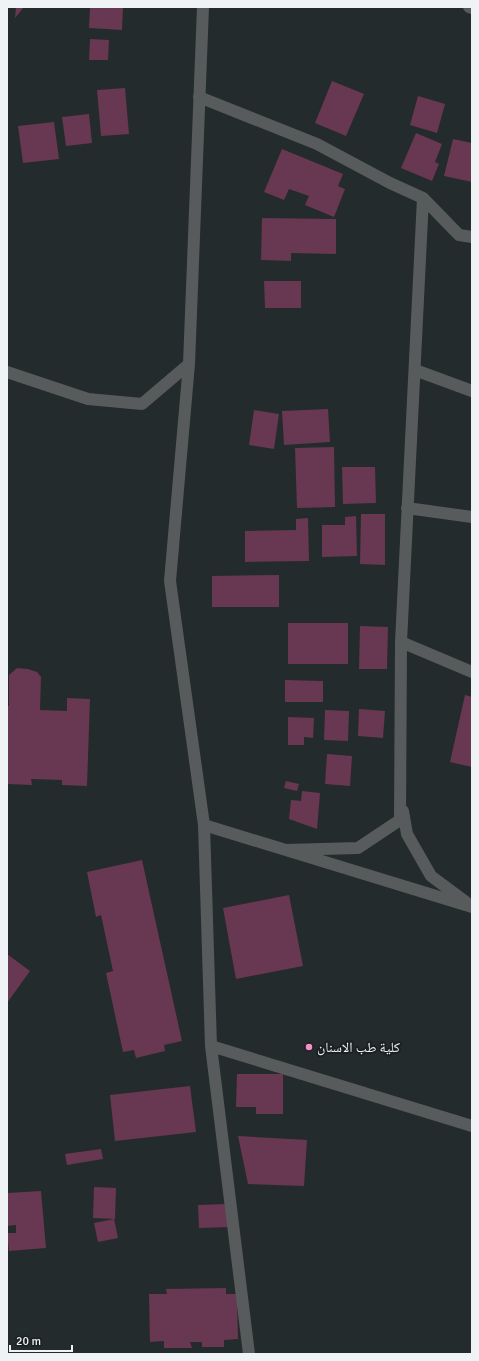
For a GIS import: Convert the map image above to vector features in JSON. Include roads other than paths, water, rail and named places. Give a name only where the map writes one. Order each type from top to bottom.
[{"type":"street","points":[[203,7],[189,364],[170,581],[204,825],[211,1046],[249,1354]]},
{"type":"street","points":[[199,97],[317,144],[390,183],[423,198],[459,235],[472,237]]},
{"type":"street","points":[[286,850],[358,848],[400,820],[401,642],[423,198]]},
{"type":"street","points":[[7,372],[88,399],[142,404],[189,364]]},
{"type":"street","points":[[415,370],[472,391]]},
{"type":"street","points":[[407,508],[472,517]]},
{"type":"street","points":[[401,642],[472,672]]},
{"type":"street","points":[[400,795],[407,834],[431,876],[472,907]]},
{"type":"street","points":[[204,825],[472,907]]},
{"type":"street","points":[[211,1046],[472,1126]]},
{"type":"place","name":"كلية طب الاسنان","points":[[309,1047]]}]
